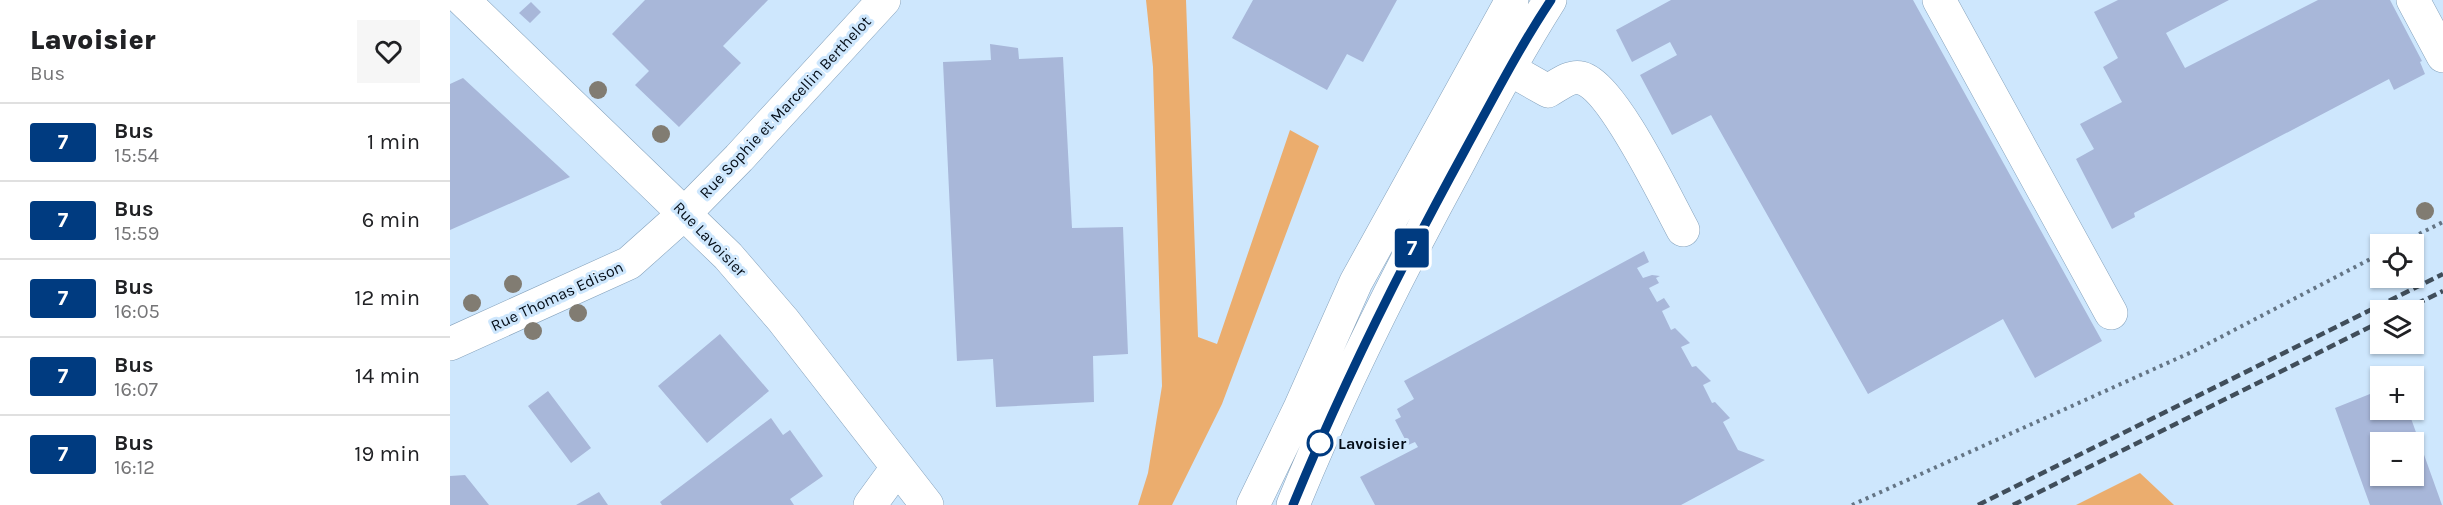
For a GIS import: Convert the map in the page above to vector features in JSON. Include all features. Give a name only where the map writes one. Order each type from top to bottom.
[{"type":"street","name":"Rue Lavoisier","points":[[463,0],[728,256],[783,320],[927,505]]},
{"type":"street","name":"Rue Sophie et Marcellin Berthelot","points":[[685,213],[884,0]]},
{"type":"street","points":[[1253,505],[1300,408],[1356,282],[1512,0]]},
{"type":"street","points":[[1293,505],[1383,306],[1509,69],[1551,0]]},
{"type":"street","points":[[1939,0],[2111,313]]},
{"type":"street","points":[[2413,0],[2443,56]]},
{"type":"street","points":[[1509,69],[1548,91],[1570,78],[1582,78],[1597,87],[1617,111],[1683,230]]},
{"type":"street","name":"Rue Thomas Edison","points":[[450,344],[629,263],[685,213]]},
{"type":"street","points":[[870,505],[897,468]]},
{"type":"path","points":[[2419,234],[2443,222]]},
{"type":"path","points":[[1851,505],[2194,351],[2370,259]]},
{"type":"shaded area","points":[[1146,0],[1186,0],[1198,337],[1217,344],[1290,130],[1319,146],[1222,404],[1172,505],[1138,505],[1148,473],[1162,386],[1153,67]]},
{"type":"shaded area","points":[[2140,473],[2174,505],[2076,505]]},
{"type":"building","points":[[645,0],[768,0],[723,46],[741,63],[679,127],[635,85],[649,71],[612,34]]},
{"type":"building","points":[[1253,0],[1397,0],[1363,62],[1347,54],[1327,90],[1232,38]]},
{"type":"building","points":[[1671,0],[1913,0],[2102,341],[2035,378],[2003,319],[1868,394],[1711,115],[1672,135],[1640,75],[1677,55],[1670,42],[1632,62],[1616,30]]},
{"type":"building","points":[[2118,0],[2229,0],[2166,33],[2185,68],[2318,0],[2390,0],[2422,61],[2420,62],[2425,74],[2394,90],[2389,79],[2134,213],[2135,217],[2112,229],[2076,159],[2094,149],[2080,124],[2122,102],[2103,67],[2118,58],[2094,12]]},
{"type":"building","points":[[531,2],[541,12],[530,23],[519,13]]},
{"type":"building","points":[[990,44],[1018,48],[1019,59],[1063,57],[1072,228],[1123,227],[1128,354],[1093,356],[1094,402],[996,407],[993,359],[957,361],[943,62],[991,60]]},
{"type":"building","points":[[463,78],[570,177],[450,230],[450,84]]},
{"type":"building","points":[[1644,251],[1649,262],[1637,268],[1643,278],[1652,275],[1660,276],[1656,278],[1659,283],[1649,288],[1657,302],[1664,298],[1670,307],[1662,311],[1671,330],[1675,328],[1690,343],[1681,347],[1692,367],[1696,366],[1711,381],[1703,385],[1712,403],[1715,402],[1730,418],[1723,422],[1738,450],[1765,460],[1681,505],[1375,505],[1360,477],[1418,447],[1415,442],[1408,445],[1395,420],[1401,417],[1397,409],[1414,399],[1404,381]]},
{"type":"building","points":[[720,334],[769,391],[707,443],[658,386]]},
{"type":"building","points":[[548,391],[591,448],[571,463],[528,406]]},
{"type":"building","points":[[2370,394],[2370,420],[2412,420],[2416,432],[2370,432],[2370,486],[2424,486],[2424,455],[2442,505],[2370,505],[2335,408]]},
{"type":"building","points":[[771,418],[783,435],[790,430],[823,476],[790,499],[794,505],[662,505],[660,502]]},
{"type":"building","points":[[465,475],[489,505],[450,505],[450,476]]},
{"type":"building","points":[[599,492],[608,505],[576,505]]},
{"type":"railway","points":[[1978,505],[2443,274]]},
{"type":"railway","points":[[2424,300],[2443,291]]},
{"type":"railway","points":[[2013,505],[2370,327]]},
{"type":"bus line","name":"7","points":[[1293,505],[1383,306],[1412,249],[1527,36],[1551,0]]},
{"type":"place","name":"Lavoisier","points":[[1320,443]]}]
